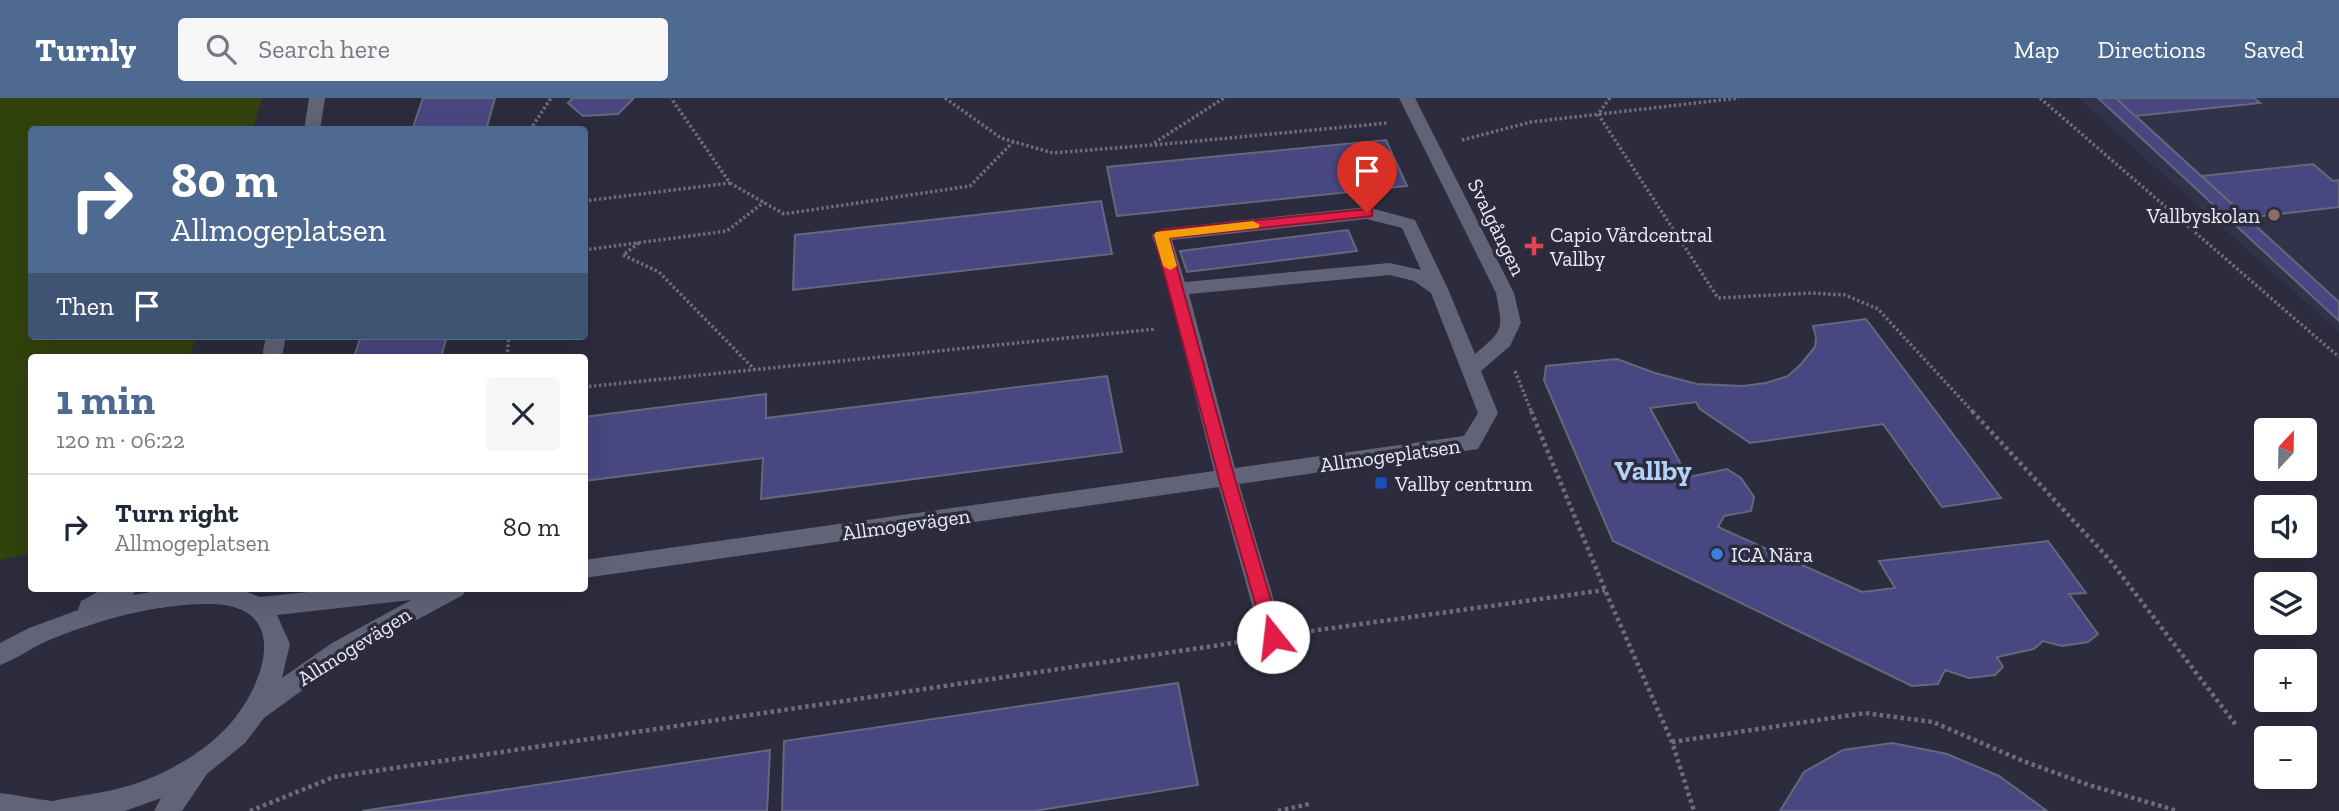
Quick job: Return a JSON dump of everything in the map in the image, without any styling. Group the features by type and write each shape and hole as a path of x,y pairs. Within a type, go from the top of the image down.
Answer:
{"street":[{"path":"313,126 317,98"},
{"name":"Svalgången","path":"1408,98 1505,293 1511,323 1503,341 1470,369"},
{"name":"Allmogeplatsen","path":"1227,479 1471,443 1488,414 1439,289 1409,224 1367,213 1161,235 1178,289 1227,479 1273,637"},
{"path":"1178,289 1390,269 1420,275 1439,289"},
{"name":"Allmogevägen","path":"588,568 1227,479"},
{"path":"0,655 118,592"},
{"name":"Allmogevägen","path":"37,635 92,615 188,595 245,598 360,592"},
{"name":"Allmogevägen","path":"256,710 341,650 449,592"},
{"path":"61,811 118,802 163,785 198,767 229,742 256,710 272,674 278,642 245,598"},
{"path":"167,811 198,767"},
{"path":"5,808 47,811"}],"path":[{"path":"533,126 551,98"},
{"path":"671,98 730,183 784,214 970,186 1013,142"},
{"path":"945,98 1001,138 1053,153 1391,123"},
{"path":"1151,145 1224,98"},
{"path":"1598,114 1609,98"},
{"path":"1430,143 1466,140 1531,122 1739,98"},
{"path":"2040,98 2339,356"},
{"path":"1598,114 1718,298 1845,295 1878,309 2109,559 2236,725"},
{"path":"588,201 730,183"},
{"path":"588,249 727,231 764,202"},
{"path":"639,243 623,255 659,272 755,370"},
{"path":"588,387 1187,325"},
{"path":"250,811 334,777 1605,590 1672,742 1693,811"},
{"path":"1672,742 1865,713 1933,722 2023,761 2089,785 2178,811"},
{"path":"1278,811 1310,804"}],"shaded area":[{"name":"Vallbyskolan","path":"2078,98 2339,98 2339,332"}],"green space":[{"path":"0,98 262,98 254,126 28,126 28,340 196,340 189,354 28,354 28,554 0,560"}],"building":[{"path":"423,98 495,98 487,126 413,126"},
{"path":"573,98 634,98 618,114 583,116 568,103"},
{"path":"2098,98 2116,98 2339,302 2339,321"},
{"path":"2116,98 2254,98 2260,103 2135,116"},
{"path":"1386,140 1407,186 1117,216 1107,167"},
{"path":"2313,164 2333,181 2339,180 2339,207 2247,218 2202,176"},
{"path":"1101,201 1112,254 793,290 795,235"},
{"path":"1348,230 1357,251 1187,272 1180,251"},
{"path":"1866,319 2001,498 1942,507 1883,424 1750,443 1700,409 1696,402 1650,408 1688,477 1727,469 1741,478 1754,497 1751,511 1724,516 1718,527 1862,592 1895,588 1879,561 2048,541 2086,593 2069,594 2098,634 2088,642 2062,646 2043,641 2034,649 1997,657 2003,667 1995,675 1969,678 1945,670 1938,684 1912,686 1613,541 1544,380 1546,366 1617,359 1697,384 1743,386 1766,383 1788,376 1801,364 1815,347 1813,326"},
{"path":"360,340 446,340 442,354 355,354"},
{"path":"1107,376 1122,452 761,499 763,458 588,480 588,416 766,394 766,418"},
{"path":"1178,683 1198,785 1034,811 782,811 784,741"},
{"path":"1892,743 1947,754 1999,776 2047,811 1780,811 1804,772 1843,750"},
{"path":"770,750 767,811 362,811"}],"slow traffic":[{"path":"1170,266 1161,235 1253,225"}],"place":[{"name":"Vallbyskolan","path":"2274,215"},
{"name":"Capio Vårdcentral Vallby","path":"1534,246"},
{"name":"Vallby centrum","path":"1381,483"},
{"name":"ICA Nära","path":"1717,554"}],"district":[{"name":"Vallby","path":"1653,470"}],"route":[{"path":"1273,637 1161,235 1367,213"}]}
